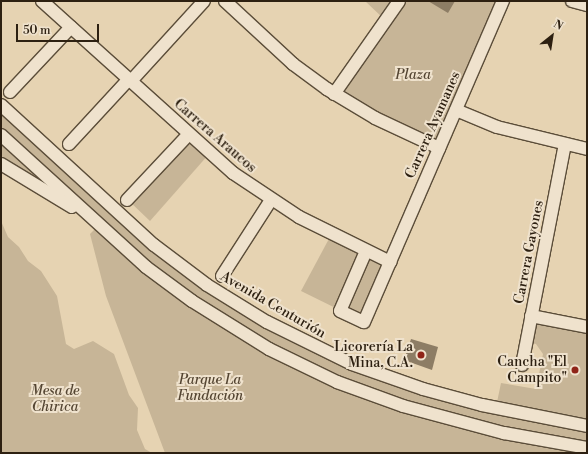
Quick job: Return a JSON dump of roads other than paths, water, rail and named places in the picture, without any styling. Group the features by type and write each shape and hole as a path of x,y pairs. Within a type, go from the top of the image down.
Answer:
{"street":[{"name":"Carrera Araucos","path":"42,1 130,80 188,135 270,200 366,251 390,262"},
{"path":"69,144 204,1"},
{"path":"225,1 293,64 334,94 375,118 439,148"},
{"path":"334,94 399,1"},
{"name":"Carrera Ayamanes","path":"366,251 340,311 364,322 503,1"},
{"path":"572,1 587,5"},
{"path":"10,92 71,27"},
{"name":"Avenida Centurión","path":"1,105 154,245 207,285 267,322 352,364 423,389 482,405 587,426"},
{"path":"456,110 497,126 587,149"},
{"path":"1,135 90,218 146,267 192,302 269,349 337,382 445,419 587,448"},
{"path":"127,200 188,135"},
{"name":"Carrera Gayones","path":"522,365 565,144"},
{"path":"1,164 90,218"},
{"path":"222,276 270,200"},
{"path":"531,316 587,327"}],"place":[{"name":"Licorería La Mina, C.A.","path":"421,355"},
{"name":"Cancha \"El Campito\"","path":"575,370"}],"park label":[{"name":"Plaza","path":"413,75"},
{"name":"Parque La Fundación","path":"210,388"},
{"name":"Mesa de Chirica","path":"55,400"}]}
